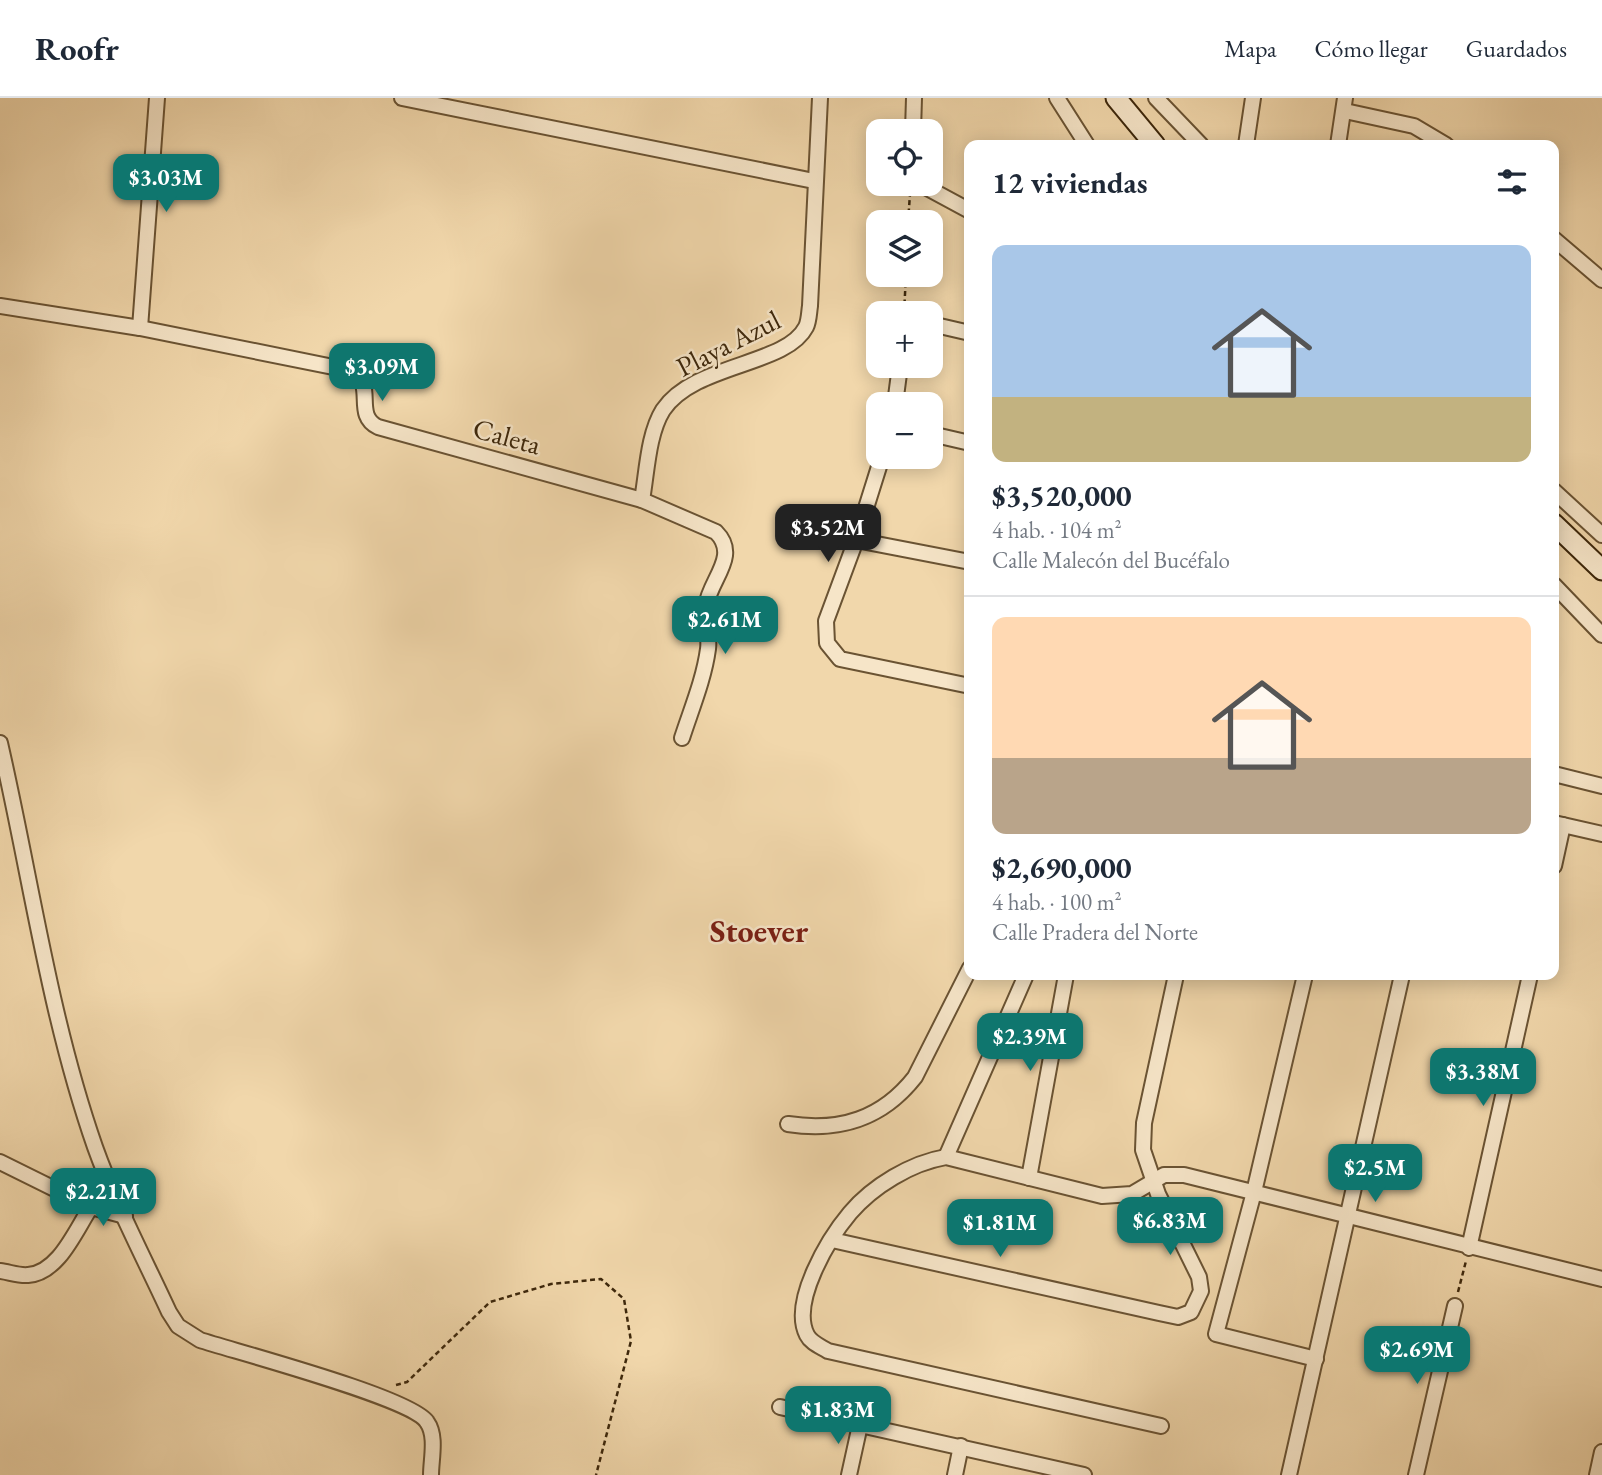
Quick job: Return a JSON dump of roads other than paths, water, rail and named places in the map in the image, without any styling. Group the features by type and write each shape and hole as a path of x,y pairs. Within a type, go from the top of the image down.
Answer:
{"main road":[{"path":"1116,98 1151,140"},
{"path":"1559,529 1602,569"}],"street":[{"path":"141,328 158,98"},
{"path":"402,98 814,181"},
{"name":"Playa Azul","path":"642,500 653,436 663,411 700,379 779,350 797,338 806,327 810,306 820,98"},
{"path":"913,119 914,98"},
{"path":"1056,98 1084,140"},
{"path":"1156,98 1196,140"},
{"path":"1247,140 1253,98"},
{"path":"1339,140 1345,105 1414,127 1437,140"},
{"path":"942,196 964,208"},
{"path":"1559,243 1602,280"},
{"name":"Caleta","path":"0,306 141,328 354,371 362,376 365,385 364,415 369,423 642,500 716,532 724,539 727,549 725,561 708,597 705,621 709,646 682,738"},
{"path":"943,327 964,332"},
{"path":"943,437 964,442"},
{"path":"878,469 856,540 825,621 827,643 840,659 964,685"},
{"path":"1559,496 1602,535"},
{"path":"856,540 964,561"},
{"path":"1559,590 1602,635"},
{"path":"0,743 16,814 33,914 61,1029 95,1147 178,1326 201,1340 362,1390 414,1410 428,1423 432,1441 430,1475"},
{"path":"1559,775 1602,786"},
{"path":"1559,824 1602,834"},
{"path":"789,1124 814,1128 837,1126 874,1112 898,1095 915,1077 964,980"},
{"path":"946,1157 1024,980"},
{"path":"1029,1178 1065,980"},
{"path":"832,1240 1178,1317 1191,1312 1199,1299 1201,1284 1156,1188 1143,1150 1144,1123 1175,980"},
{"path":"1304,980 1254,1192 1216,1334 1316,1359"},
{"path":"1289,1475 1401,980"},
{"path":"1469,1248 1529,980"},
{"path":"1161,1426 828,1351 812,1342 806,1334 802,1315 807,1291 819,1261 850,1213 872,1193 926,1160 946,1157 1102,1196 1132,1194 1156,1188 1164,1175 1184,1175 1602,1279"},
{"path":"0,1162 91,1207 125,1216"},
{"path":"0,1271 28,1275 48,1268 91,1207"},
{"path":"1416,1475 1454,1306"},
{"path":"780,1407 1084,1475"},
{"path":"849,1475 860,1425"},
{"path":"955,1475 961,1446"},
{"path":"1597,1475 1602,1452"}],"district":[{"name":"Stoever","path":"759,931"}]}
